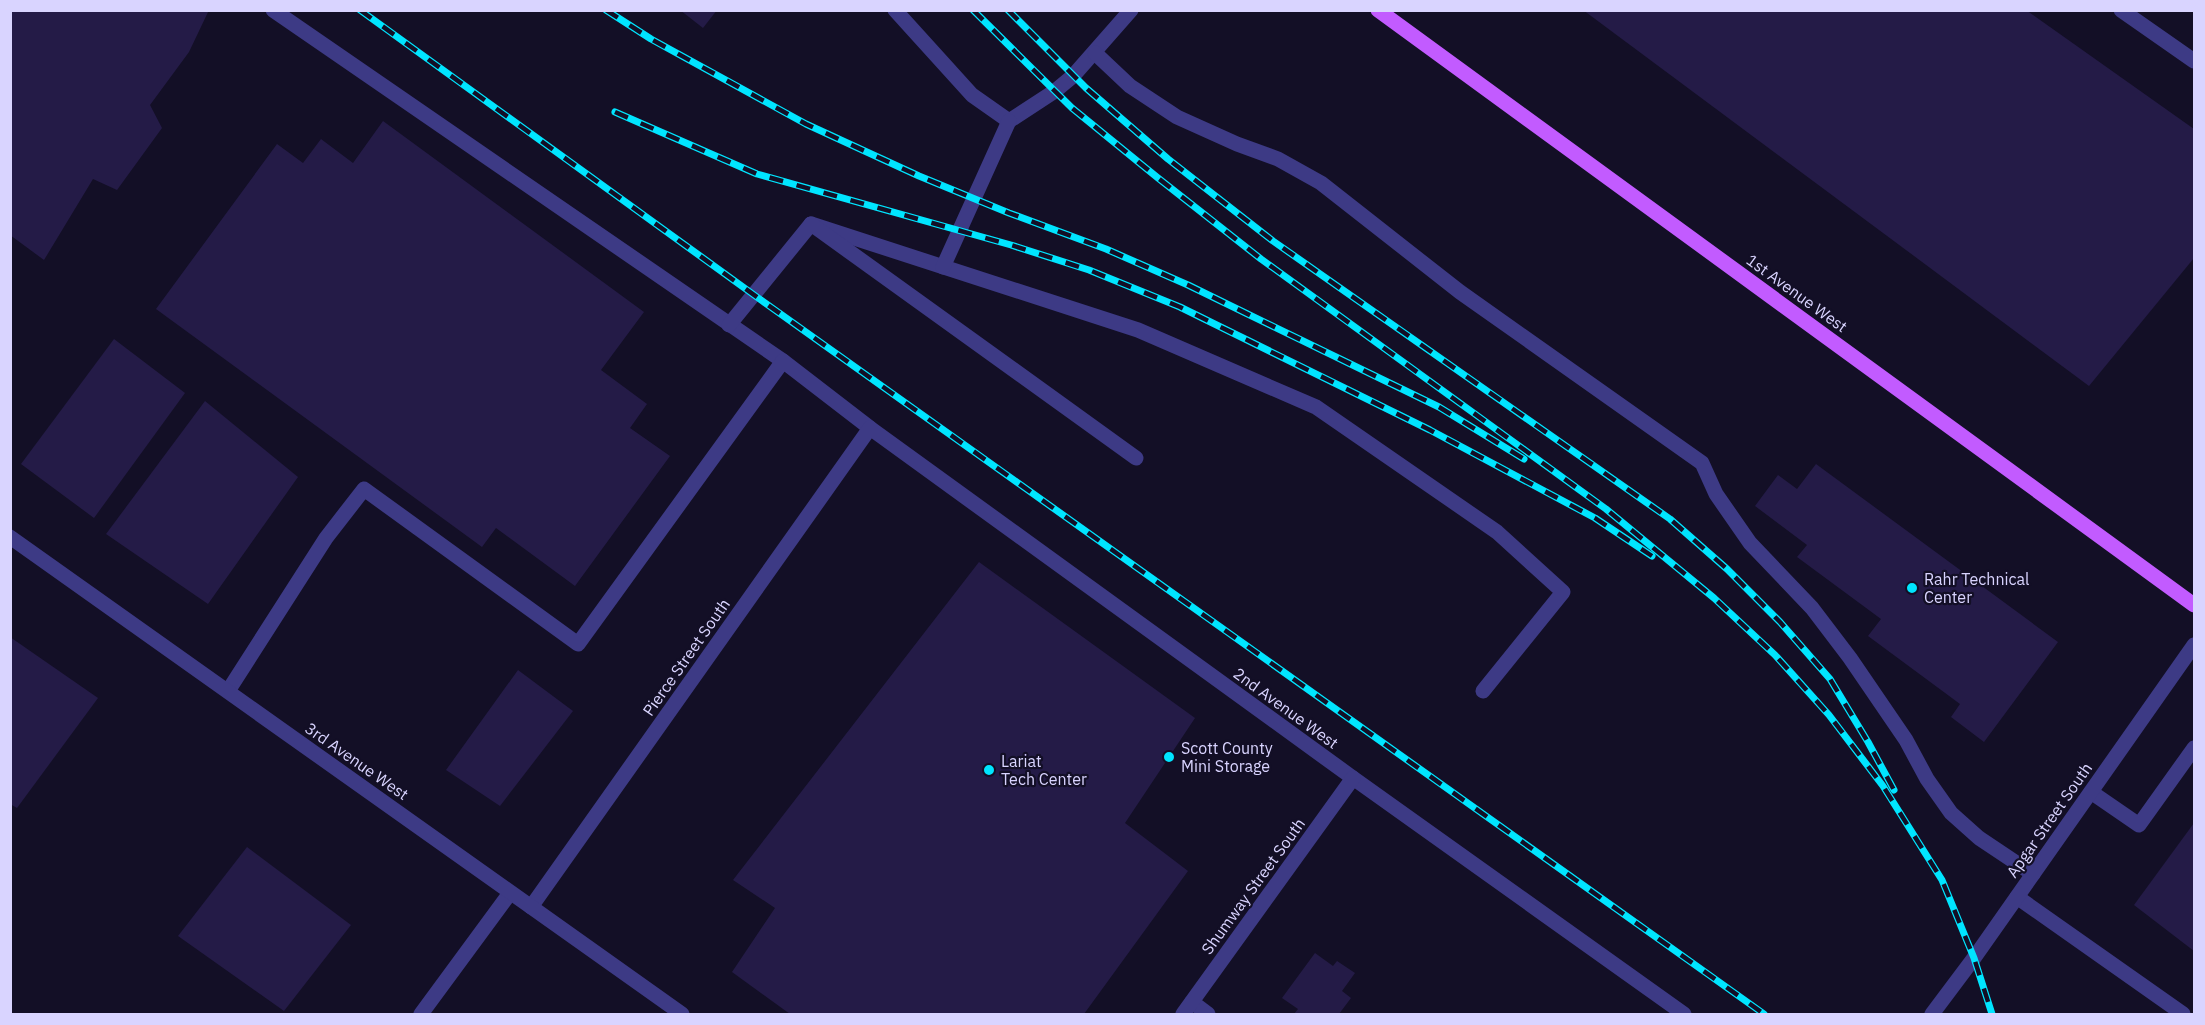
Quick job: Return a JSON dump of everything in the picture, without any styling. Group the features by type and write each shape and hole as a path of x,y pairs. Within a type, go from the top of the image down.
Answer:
{"main road":[{"name":"1st Avenue West","path":"1378,10 2194,605"}],"street":[{"name":"2nd Avenue West","path":"273,10 783,361 870,428 1353,778 1684,1014"},
{"path":"895,10 972,94 1008,121"},
{"path":"943,267 1008,121 1055,91 1073,76 1131,10"},
{"path":"2121,10 2194,61"},
{"path":"1095,52 1130,86 1177,117 1237,144 1278,159 1321,183 1460,292 1702,463 1716,494 1750,543 1812,608 1850,658 1906,740 1927,778 1951,813 1979,838 2033,874"},
{"path":"729,325 811,224"},
{"path":"811,224 1138,330 1316,406 1497,532 1563,592 1483,691"},
{"path":"811,224 1136,458"},
{"path":"228,692 326,538 364,489 578,644 783,361"},
{"name":"Pierce Street South","path":"531,907 870,428"},
{"name":"3rd Avenue West","path":"10,537 682,1014"},
{"name":"Apgar Street South","path":"1932,1014 2194,645"},
{"path":"2091,792 2139,825 2194,748"},
{"name":"Shumway Street South","path":"1187,1008 1353,778"},
{"path":"421,1014 510,893"},
{"path":"2017,897 2182,1014"},
{"path":"1187,1008 1208,1014"}],"building":[{"path":"10,10 209,10 189,52 150,105 162,128 117,190 93,179 44,260 10,235"},
{"path":"680,10 717,10 703,28"},
{"path":"1583,10 2026,10 2194,129 2194,258 2089,386"},
{"path":"383,121 644,312 601,370 647,404 630,428 670,456 575,586 496,528 482,547 156,309 277,144 303,163 321,139 353,163"},
{"path":"114,339 185,393 94,518 21,464"},
{"path":"205,401 298,477 208,604 106,534"},
{"name":"Rahr Technical Center","path":"1816,464 2058,642 1984,742 1951,717 1960,704 1868,636 1881,619 1797,557 1807,545 1755,506 1778,475 1797,489"},
{"name":"Lariat Tech Center","path":"979,562 1195,718 1125,823 1188,871 1084,1014 790,1014 732,972 775,908 733,880"},
{"path":"10,637 98,698 17,808 10,804"},
{"path":"518,670 573,711 500,806 446,770"},
{"path":"2194,823 2194,951 2134,905"},
{"path":"247,847 351,925 284,1011 178,936"},
{"path":"1315,953 1333,966 1337,961 1355,973 1342,991 1351,998 1339,1014 1294,1014 1298,1009 1282,998"}],"railway":[{"path":"360,10 761,300 1764,1014"},
{"path":"606,10 651,39 806,124 919,176 1106,249 1188,285 1439,407 1524,459"},
{"path":"973,10 1072,108 1158,178 1261,259 1606,509 1714,598 1775,655 1829,715 1883,786 1942,880 1974,958 1992,1014"},
{"path":"1008,10 1086,88 1168,159 1273,241 1670,519 1727,569 1780,622 1830,679 1894,790"},
{"path":"615,112 757,174 1011,245 1089,270 1180,307 1430,430 1595,518 1652,556"}],"place":[{"name":"Rahr Technical Center","path":"1912,588"},
{"name":"Scott County Mini Storage","path":"1169,757"},
{"name":"Lariat Tech Center","path":"989,770"}]}
